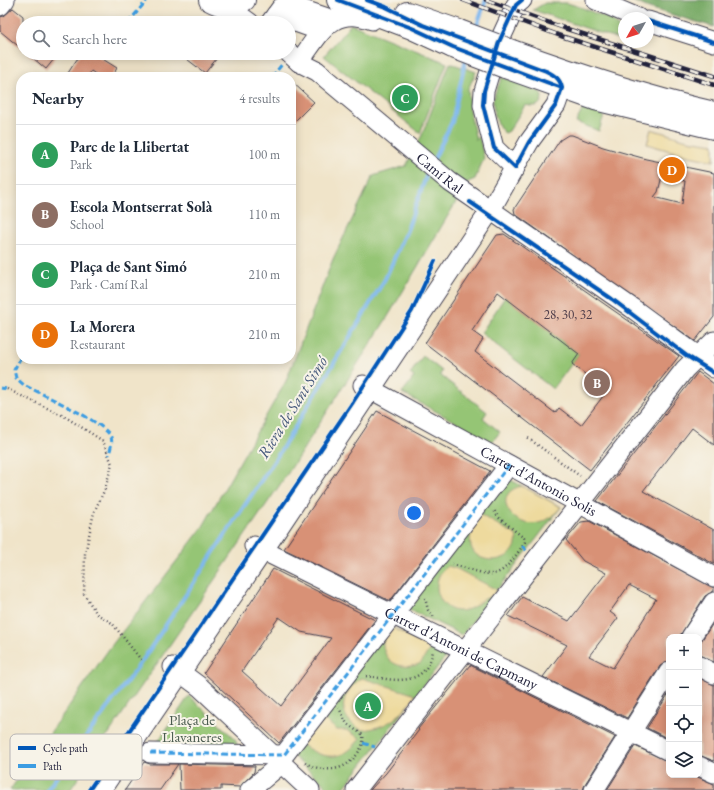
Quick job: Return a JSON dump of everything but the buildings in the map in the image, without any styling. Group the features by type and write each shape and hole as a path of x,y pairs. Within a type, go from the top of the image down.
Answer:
{"main road":[{"path":"376,3 425,18 451,39"},
{"path":"331,17 412,28 451,39 503,58 588,79 677,104 714,112"},
{"path":"503,58 562,88 635,110 714,128"},
{"path":"562,88 579,84 657,106 677,104"}],"street":[{"path":"0,6 5,0"},
{"path":"249,0 252,16"},
{"path":"596,0 624,12"},
{"path":"227,2 242,16"},
{"path":"515,168 494,148 483,105 484,91 503,58 519,2"},
{"path":"296,18 331,17"},
{"path":"296,55 331,17"},
{"path":"654,23 714,42"},
{"name":"Camí Ral","path":"296,58 317,71 450,182 632,308 714,368"},
{"path":"136,734 177,670 367,387 490,211 529,142 556,105 562,88"},
{"path":"356,790 697,356 703,353 714,341"},
{"name":"Carrer d'Antonio Solis","path":"367,387 714,577"},
{"path":"250,790 281,755 392,616 509,465"},
{"name":"Carrer d'Antoni de Capmany","path":"258,549 666,750"},
{"path":"693,634 714,602"},
{"path":"702,668 714,674"},
{"path":"177,670 200,687 281,755 310,790"},
{"path":"594,790 666,677"},
{"path":"150,753 281,755"},
{"path":"702,767 714,773"},
{"path":"101,790 107,780"}],"path":[{"path":"7,389 64,416 103,441 112,464 105,489 94,512 85,554 84,594 97,614 112,623 142,661"},
{"path":"528,438 581,475"},
{"path":"449,563 483,574 492,575 497,574 509,564 524,542 524,538 494,513 492,504"},
{"path":"426,592 425,603 437,619"},
{"path":"359,675 398,680 416,677 427,667 434,648"},
{"path":"281,755 324,770 344,767 353,760 364,743 363,735 346,724 339,708 340,702"}],"green space":[{"path":"630,0 714,0 714,27 649,8"},
{"path":"545,3 567,3 580,7 612,20 618,27 618,39 533,10"},
{"path":"351,24 447,63 420,133 324,56"},
{"path":"450,63 476,72 468,89 470,113 476,140 479,136 484,158 475,179 468,182 387,318 288,473 109,734 49,734 109,649 202,528 286,381 293,364 296,364 296,355 333,259 373,176 406,166 422,135"},
{"path":"502,77 540,92 542,96 542,100 539,104 531,106 525,105 509,131 505,133 502,131 498,123 493,105 494,95"},
{"path":"583,109 604,115 599,131 576,122"},
{"path":"505,297 579,354 553,389 481,333"},
{"path":"423,356 442,371 440,375 487,412 483,418 500,432 492,442 402,393 414,377 410,374"},
{"path":"505,477 561,507 462,635 405,607"},
{"path":"389,626 447,655 342,790 330,790 291,754"},
{"name":"Plaça de Llavaneres","path":"189,696 236,740 237,746 156,746"},
{"path":"17,780 77,780 70,790 10,790"}],"sand":[{"path":"651,129 687,140 714,144 714,161 684,155 647,144"},
{"path":"522,486 561,507 548,519 535,524 523,522 513,516 507,508 506,499 511,491"},
{"path":"477,513 516,535 515,546 510,554 501,559 491,560 481,558 474,551 470,541 473,527 469,524"},
{"path":"448,566 457,569 497,590 491,596 468,609 457,611 448,608 442,601 438,592 437,582 441,573"},
{"path":"389,626 431,647 421,663 414,666 401,666 390,660 386,655 383,641"},
{"path":"362,678 413,694 415,696 404,710 393,720 372,729 362,730 348,719 344,705 345,697 349,690"},
{"path":"320,716 337,730 346,730 360,738 346,752 339,755 332,756 316,753 300,743"}],"waterway":[{"name":"Riera de Sant Simó","path":"475,31 486,0"},
{"name":"Riera de Sant Simó","path":"433,161 452,122 466,58"},
{"name":"Riera de Sant Simó","path":"88,734 142,661 278,455 385,279 407,230 428,171"},
{"name":"Riera de Sant Simó","path":"47,790 54,780"}],"railway":[{"path":"463,0 561,36 714,85"},
{"path":"486,0 564,28 714,76"}],"marked path":[{"path":"134,16 147,0"},
{"path":"276,72 283,63"},
{"path":"17,364 14,370 16,378 24,385 85,416 106,431 112,439 109,455"},
{"path":"0,388 7,389"},
{"path":"150,753 284,755 509,465"},
{"path":"522,546 527,551"},
{"path":"363,743 375,747"}],"cycle path":[{"path":"338,0 412,28 453,47 562,88"},
{"path":"367,0 386,7 423,25 546,71 558,79 562,88"},
{"path":"522,0 516,5 499,42 484,91 483,105 494,148 515,168 529,142 556,105 562,88"},
{"path":"654,23 714,42"},
{"path":"470,202 612,299 687,356 714,373"},
{"path":"127,734 353,402 412,311 435,261"},
{"path":"89,790 96,780"}],"place":[{"name":"Plaça de Sant Simó","path":"405,98"},
{"name":"La Morera","path":"672,170"},
{"name":"Escola Montserrat Solà","path":"597,383"},
{"name":"Parc de la Llibertat","path":"368,706"}]}
